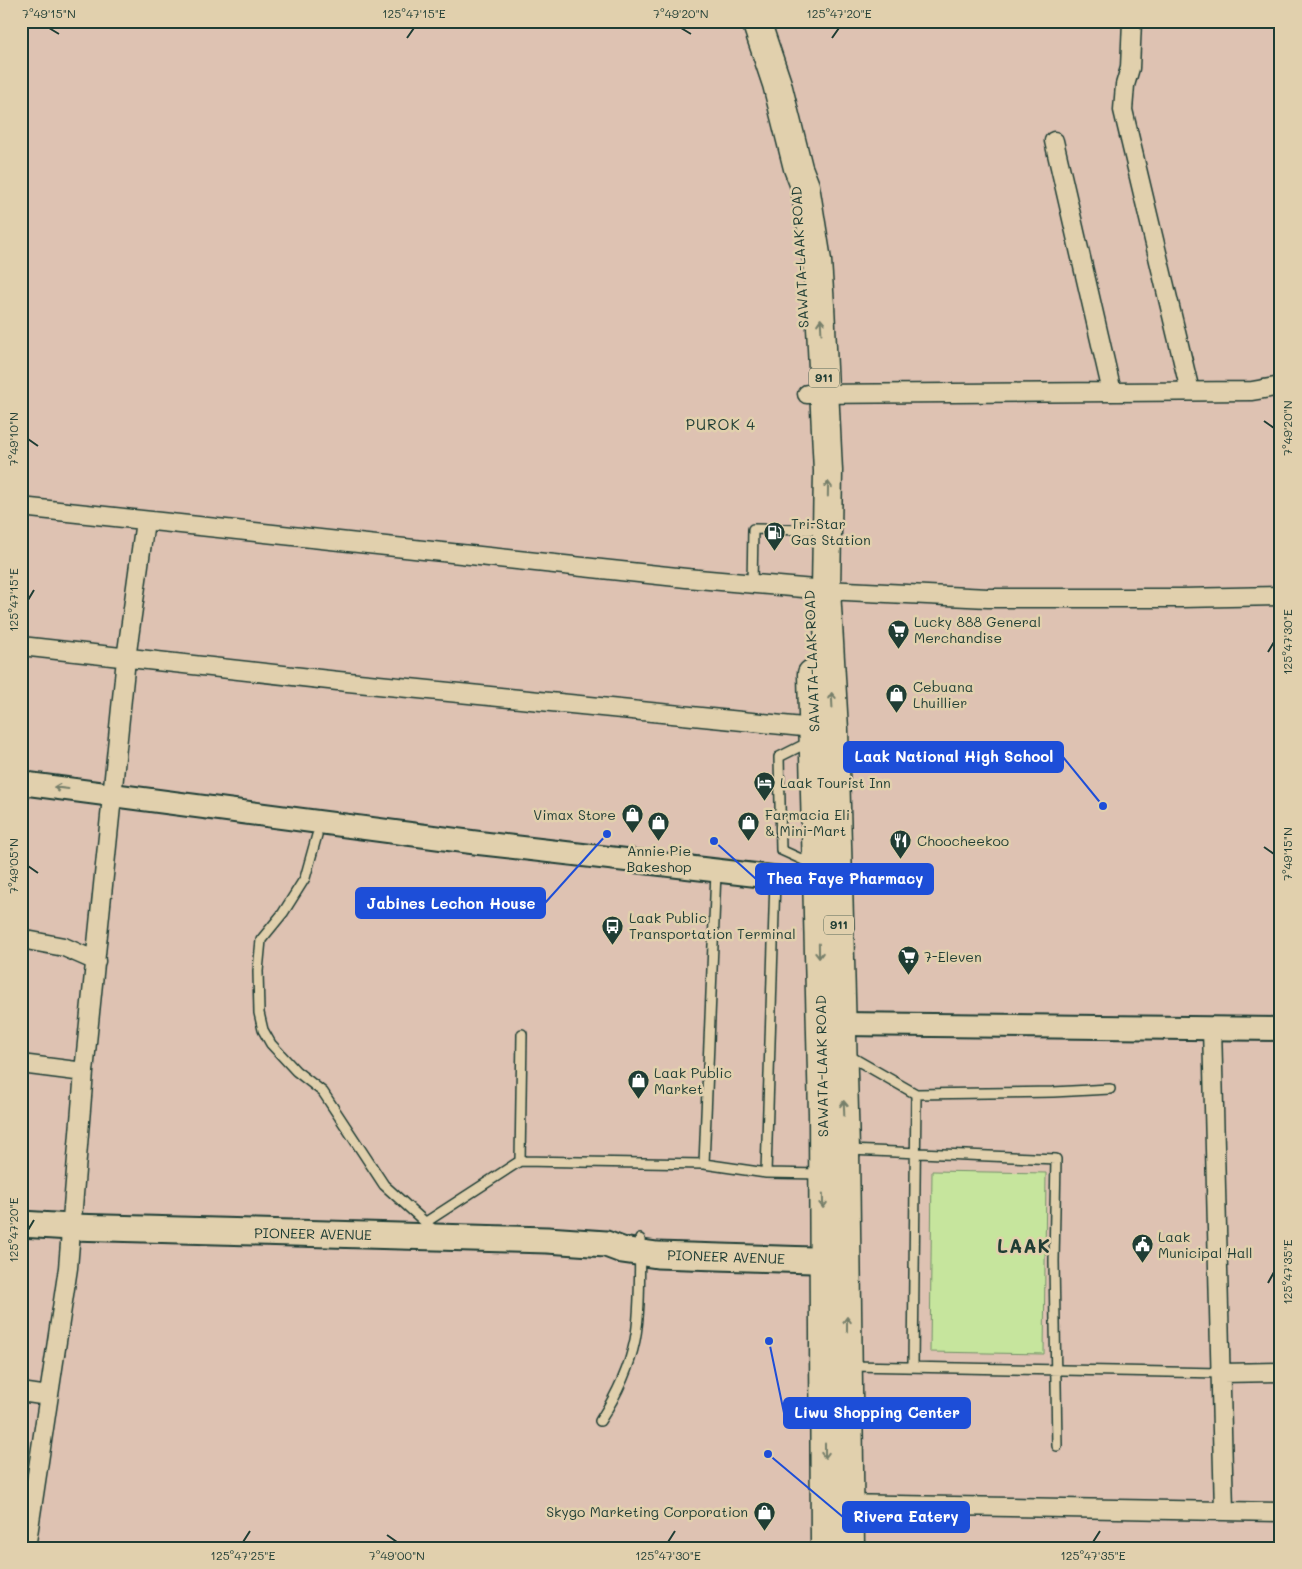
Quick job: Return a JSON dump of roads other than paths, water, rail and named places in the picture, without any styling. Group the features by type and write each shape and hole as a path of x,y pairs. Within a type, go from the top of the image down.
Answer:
{"main road":[{"name":"SAWATA-LAAK ROAD","path":"756,21 777,84 798,168 805,186 816,253 816,394 810,530 818,589"},
{"name":"SAWATA-LAAK ROAD","path":"816,394 828,470 818,589 826,885 823,1174 835,1253"},
{"name":"SAWATA-LAAK ROAD","path":"825,1548 837,1504 835,1253 845,1150 841,1024 826,885"},
{"name":"PIONEER AVENUE","path":"21,1224 71,1228 434,1230 606,1244 622,1250 640,1245 835,1253"},
{"name":"SAWATA-LAAK ROAD","path":"837,1504 850,1548"}],"street":[{"path":"1132,21 1130,68 1125,85 1123,110 1190,392"},
{"path":"1054,141 1112,392"},
{"path":"816,394 1252,391 1281,386"},
{"path":"21,507 752,584 818,589 988,598 1281,596"},
{"path":"26,1548 68,1268 84,1072 113,802 126,659 145,521"},
{"path":"21,646 126,659 821,732"},
{"path":"21,783 113,802 317,834 775,885 826,885"},
{"path":"21,798 113,802 715,878"},
{"path":"21,939 64,947 96,961"},
{"path":"841,1024 1281,1028"},
{"path":"1212,1027 1224,1511"},
{"path":"21,1064 84,1072"},
{"path":"1221,1373 1281,1372"},
{"path":"21,1392 48,1396"},
{"path":"837,1504 1281,1512"}],"lane":[{"path":"752,584 753,529 810,530"},
{"path":"821,732 779,756 780,850 826,885"},
{"path":"317,834 304,878 283,913 261,940 258,971 258,1014 271,1044 296,1071 323,1092 377,1176 434,1230 520,1161 704,1164 766,1173 823,1174"},
{"path":"704,1164 715,878"},
{"path":"766,1173 775,885"},
{"path":"520,1161 522,1034"},
{"path":"842,1051 916,1094 1053,1092 1110,1089"},
{"path":"913,1366 916,1094"},
{"path":"845,1150 1056,1159 1054,1260 1057,1446"},
{"path":"600,1422 618,1394 629,1365 635,1338 640,1245"},
{"path":"836,1367 913,1366 1221,1373"}],"place":[{"name":"Tri-Star Gas Station","path":"775,551"},
{"name":"Lucky 888 General Merchandise","path":"898,649"},
{"name":"Cebuana Lhuillier","path":"897,714"},
{"name":"Laak Tourist Inn","path":"764,802"},
{"name":"Laak National High School","path":"1103,806"},
{"name":"Jabines Lechon House","path":"607,834"},
{"name":"Vimax Store","path":"632,834"},
{"name":"Thea Faye Pharmacy","path":"714,841"},
{"name":"Annie Pie Bakeshop","path":"659,842"},
{"name":"Farmacia Eli & Mini-Mart","path":"749,842"},
{"name":"Choocheekoo","path":"901,860"},
{"name":"Laak Public Transportation Terminal","path":"613,945"},
{"name":"7-Eleven","path":"908,976"},
{"name":"Laak Public Market","path":"638,1100"},
{"name":"Laak Municipal Hall","path":"1142,1264"},
{"name":"Liwu Shopping Center","path":"769,1341"},
{"name":"Rivera Eatery","path":"768,1454"},
{"name":"Skygo Marketing Corporation","path":"764,1531"}],"district":[{"name":"PUROK 4","path":"721,425"},
{"name":"LAAK","path":"1024,1246"}]}
